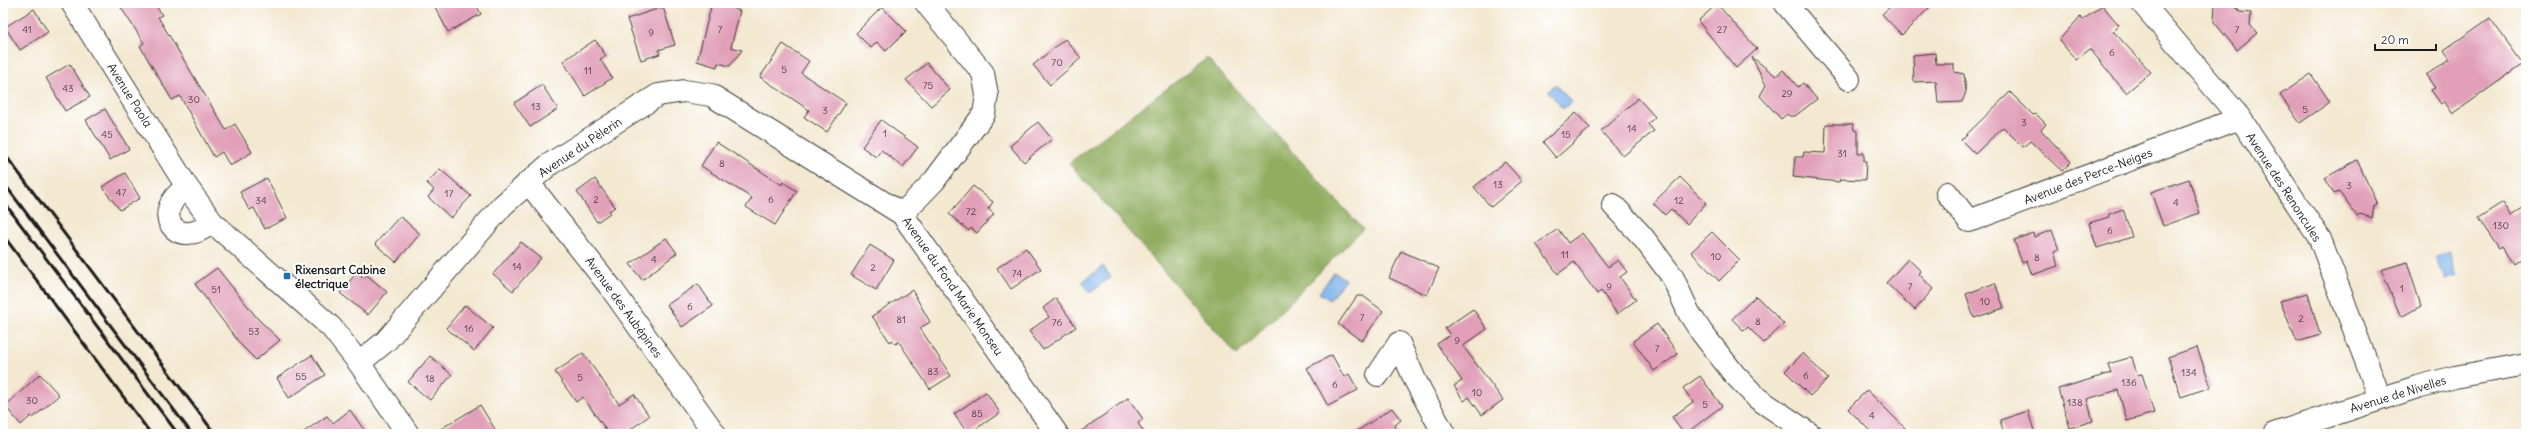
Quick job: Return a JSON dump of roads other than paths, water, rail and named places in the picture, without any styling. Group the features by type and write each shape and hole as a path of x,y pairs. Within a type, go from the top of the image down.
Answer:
{"street":[{"name":"Avenue Paola","path":"72,3 187,187 212,222 311,308 331,328 359,363"},
{"name":"Avenue du Fond Marie Monseu","path":"926,3 983,73 988,95 984,114 934,181 902,214 1057,434"},
{"path":"1785,3 1849,79"},
{"name":"Avenue des Renoncules","path":"2142,3 2240,118 2320,239 2380,398"},
{"name":"Avenue du Pèlerin","path":"359,363 386,341 503,206 528,182 550,164 658,95 684,91 711,95 902,214"},
{"name":"Avenue des Perce-Neiges","path":"1947,193 1969,221 2240,118"},
{"name":"Avenue des Aubépines","path":"528,182 611,288 715,434"},
{"path":"187,187 176,194 171,201 168,219 172,227 184,234 195,234 212,222"},
{"path":"1613,205 1642,236 1672,276 1689,313 1702,333 1734,374 1757,398 1810,434"},
{"path":"1378,375 1399,343 1415,380 1444,434"},
{"path":"359,363 408,434"},
{"name":"Avenue de Nivelles","path":"2274,434 2380,398 2455,377 2526,364"}],"water":[{"path":"1556,84 1571,102 1563,109 1548,91"},
{"path":"2449,252 2457,276 2445,280 2436,256"},
{"path":"1103,266 1111,277 1090,293 1082,282"},
{"path":"1334,272 1345,279 1330,300 1319,293"}],"railway":[{"path":"3,152 215,434"},
{"path":"3,182 192,434"},
{"path":"3,201 178,434"},
{"path":"3,235 151,434"}],"place":[{"name":"Rixensart Cabine électrique","path":"287,276"}]}
